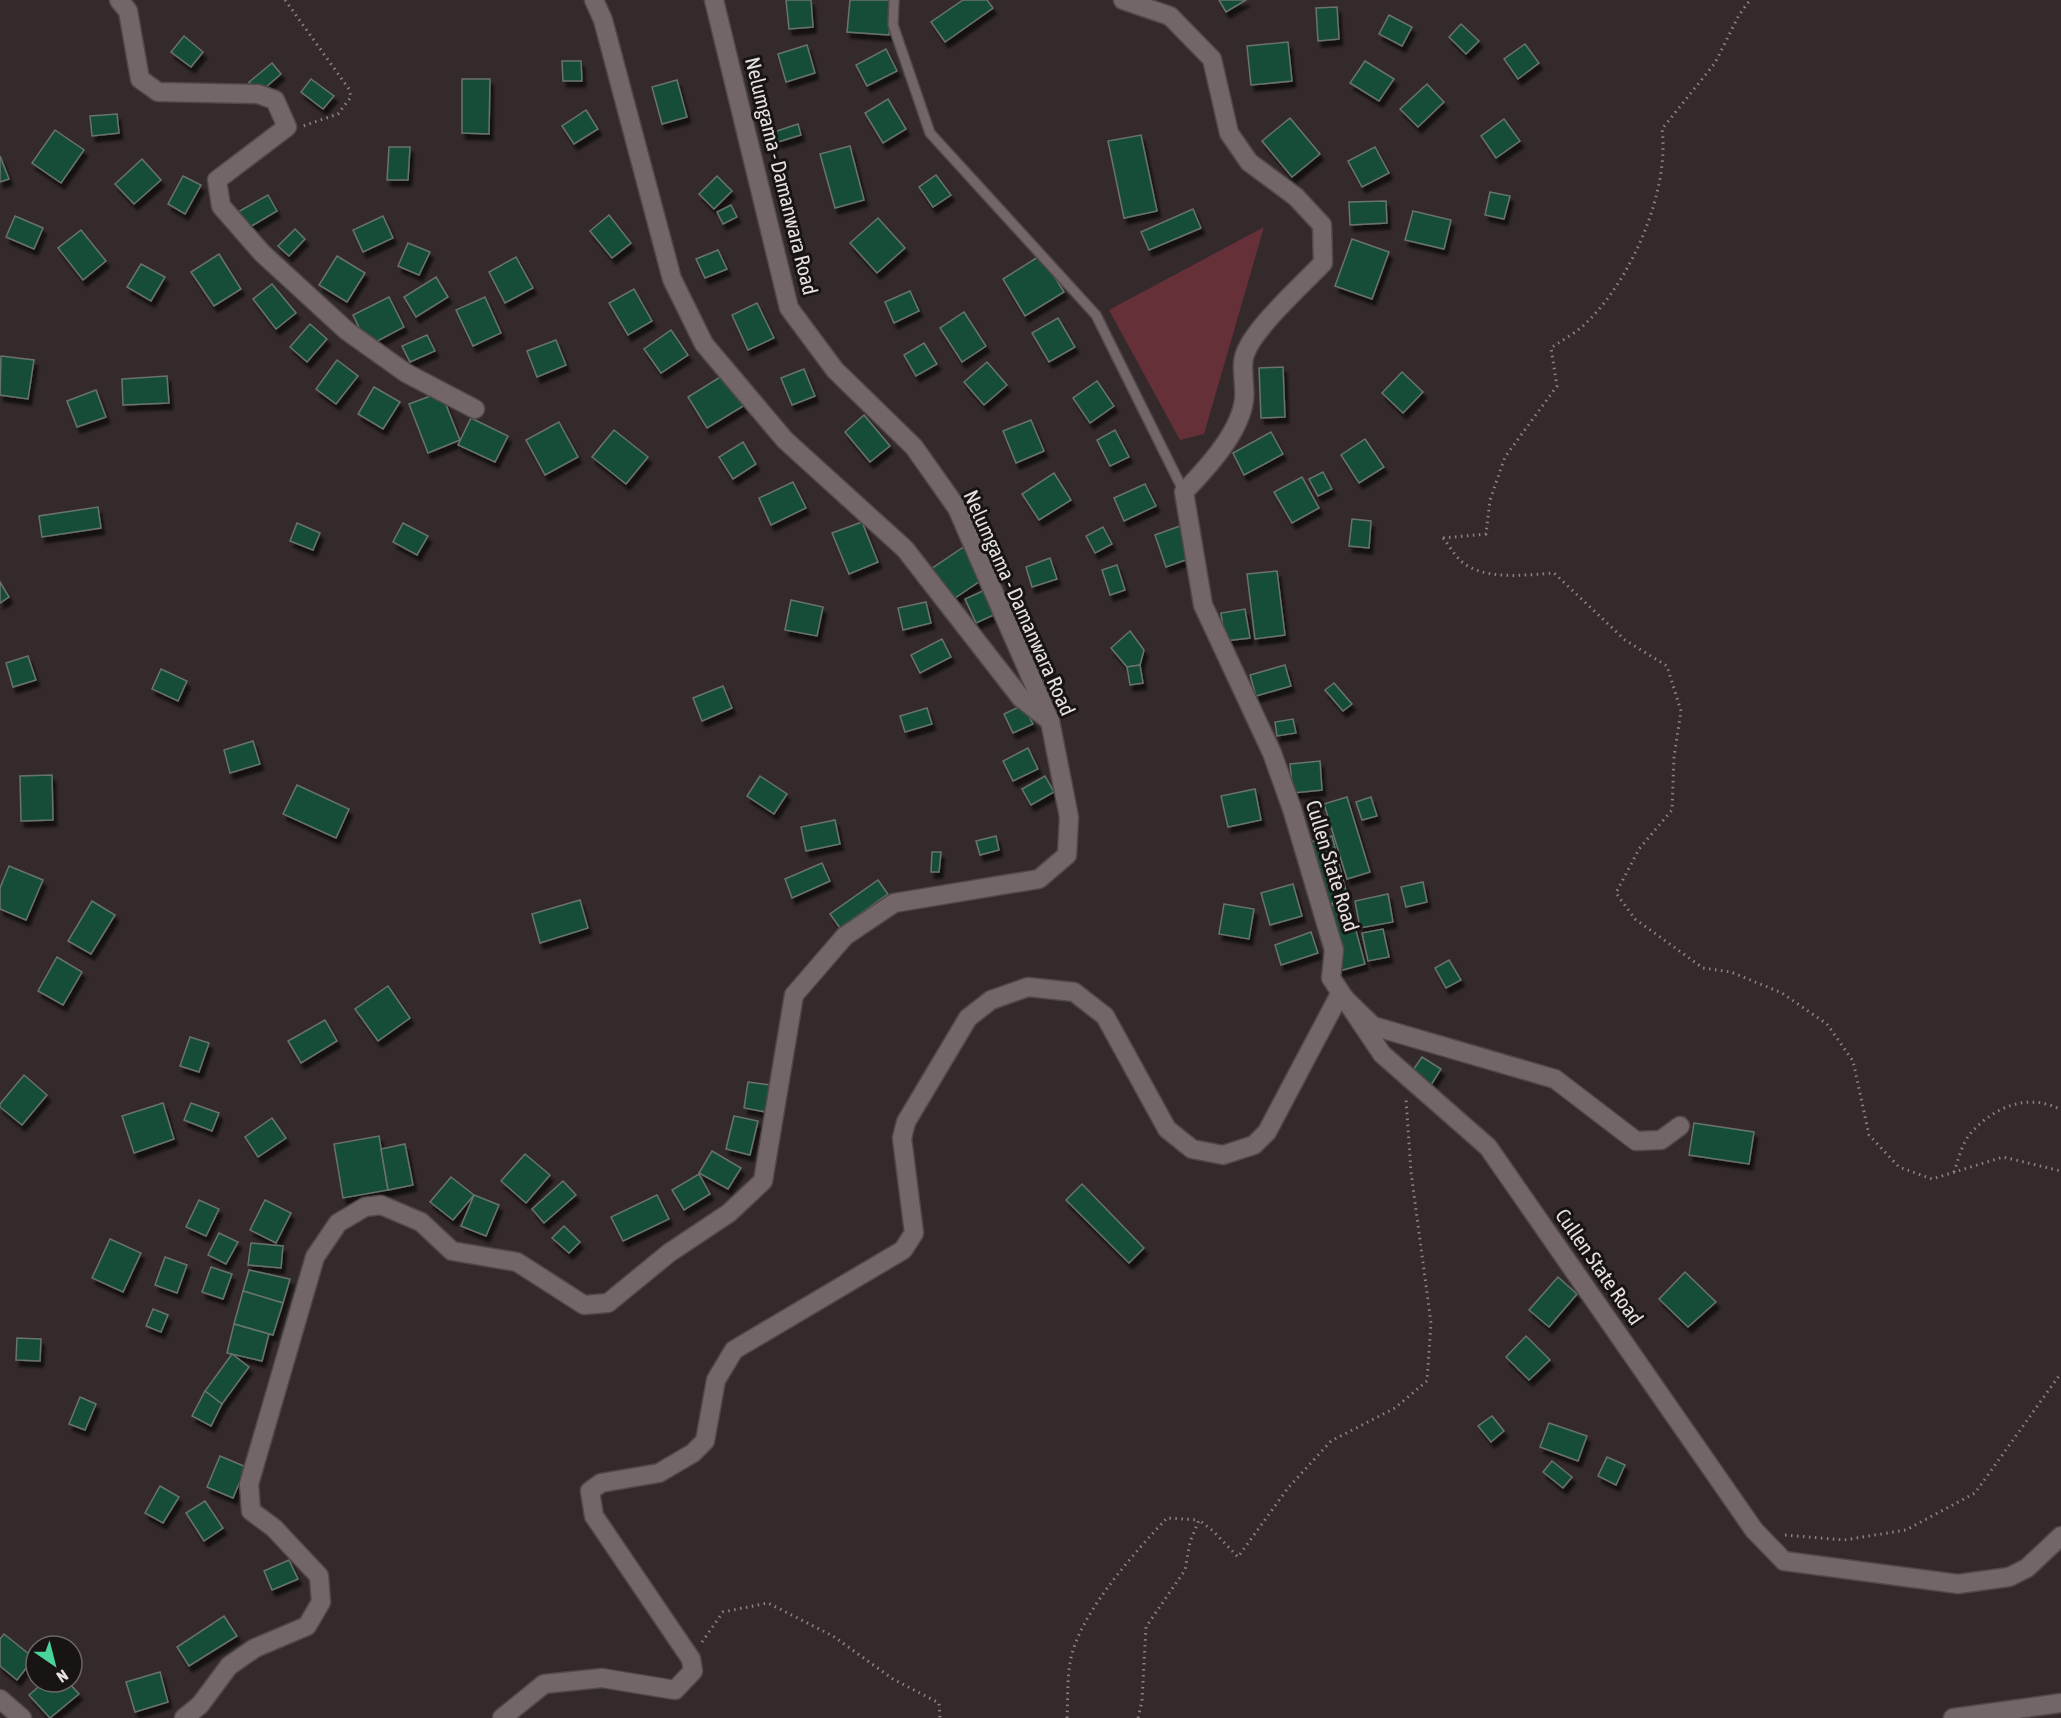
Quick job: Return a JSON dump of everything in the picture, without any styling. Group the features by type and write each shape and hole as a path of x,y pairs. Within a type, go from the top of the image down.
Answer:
{"street":[{"path":"119,0 128,10 140,79 158,92 258,94 275,100 287,127 217,180 221,206 262,253 346,331 406,373 475,409"},
{"path":"594,0 603,20 672,279 704,344 785,440 905,549 1021,699 1050,721"},
{"name":"Nelumgama - Damanwara Road","path":"183,1718 200,1705 229,1666 255,1647 307,1626 321,1602 319,1576 274,1528 251,1511 249,1484 315,1257 338,1223 366,1206 381,1204 421,1222 452,1251 517,1262 584,1305 608,1303 669,1253 729,1213 763,1181 794,994 845,936 894,903 1040,879 1067,855 1069,817 1050,721 957,508 914,447 835,370 789,308 714,0"},
{"path":"1123,0 1170,16 1212,59 1229,133 1250,162 1296,197 1322,225 1323,263 1255,336 1244,355 1244,401 1232,429 1212,463 1184,492"},
{"name":"Cullen State Road","path":"1184,492 1203,605 1272,753 1288,798 1334,950 1331,978 1382,1054 1488,1147 1754,1530 1784,1561 1958,1584 2009,1577 2027,1568 2061,1536"},
{"path":"502,1718 544,1684 602,1678 675,1690 693,1671 691,1659 594,1516 591,1491 600,1483 660,1473 693,1453 705,1441 716,1380 734,1350 903,1250 914,1233 902,1138 906,1122 968,1018 991,1000 1028,987 1074,992 1105,1016 1167,1130 1192,1149 1223,1155 1254,1145 1267,1131 1340,994 1373,1026 1555,1079 1636,1141 1660,1140 1680,1126"},
{"path":"0,1699 22,1718"},
{"path":"1953,1718 2061,1703"}],"lane":[{"path":"894,0 893,25 930,134 1096,315 1184,492"}],"path":[{"path":"285,0 346,84 351,97 338,114 293,128 287,127"},
{"path":"1750,0 1739,15 1715,63 1662,129 1665,148 1655,202 1627,272 1585,324 1551,348 1557,386 1504,457 1490,500 1486,534 1443,538 1461,562 1484,572 1528,575 1554,573 1626,640 1668,666 1681,711 1674,757 1672,810 1639,849 1616,892 1635,919 1702,968 1731,972 1782,993 1827,1024 1853,1061 1869,1135 1899,1167 1932,1179 2003,1157 2061,1171"},
{"path":"1067,1718 1070,1660 1091,1611 1138,1548 1167,1518 1199,1520 1238,1557 1288,1488 1331,1441 1395,1408 1427,1381 1431,1323 1411,1172 1404,1074"},
{"path":"1954,1172 1969,1135 1999,1111 2027,1100 2061,1110"},
{"path":"1754,1530 1812,1539 1844,1540 1906,1530 1975,1493 2061,1373"},
{"path":"1138,1718 1142,1701 1146,1627 1185,1570 1190,1542 1199,1520"},
{"path":"691,1659 723,1612 768,1603 833,1636 893,1678 939,1703 940,1718"}],"shaded area":[{"path":"1264,227 1204,434 1180,440 1109,310"}],"building":[{"path":"786,0 811,0 813,27 789,29"},
{"path":"850,0 892,0 889,35 847,32"},
{"path":"963,0 987,0 993,8 945,42 931,22"},
{"path":"1219,0 1246,0 1226,12"},
{"path":"1337,7 1339,39 1318,41 1316,8"},
{"path":"1389,15 1412,27 1402,46 1379,34"},
{"path":"1461,24 1479,41 1466,54 1449,37"},
{"path":"184,36 203,52 191,67 171,52"},
{"path":"1288,42 1292,81 1251,85 1247,46"},
{"path":"1525,44 1539,63 1518,79 1504,59"},
{"path":"807,45 815,73 786,82 778,54"},
{"path":"886,49 897,71 867,86 856,65"},
{"path":"562,61 581,61 582,81 563,81"},
{"path":"1365,61 1394,79 1379,101 1350,83"},
{"path":"272,63 281,74 258,94 249,82"},
{"path":"311,79 334,96 323,109 301,92"},
{"path":"462,79 490,79 489,134 462,133"},
{"path":"677,80 687,117 662,124 652,87"},
{"path":"1427,84 1444,102 1418,127 1400,109"},
{"path":"888,99 906,129 883,143 865,113"},
{"path":"586,110 598,129 574,144 562,126"},
{"path":"117,114 119,133 92,136 90,116"},
{"path":"1290,118 1320,154 1292,177 1262,141"},
{"path":"1504,119 1520,141 1496,158 1481,136"},
{"path":"798,124 801,135 778,142 774,132"},
{"path":"55,130 84,150 61,183 32,163"},
{"path":"1141,135 1157,211 1124,218 1108,141"},
{"path":"850,146 864,200 835,208 820,154"},
{"path":"389,147 410,147 408,180 387,180"},
{"path":"1375,147 1389,173 1362,187 1348,161"},
{"path":"0,156 9,179 0,182"},
{"path":"142,159 161,180 134,204 115,184"},
{"path":"936,175 951,195 933,207 919,187"},
{"path":"183,176 201,185 185,214 168,204"},
{"path":"717,176 732,191 714,209 699,194"},
{"path":"1490,192 1510,196 1504,219 1485,215"},
{"path":"268,195 277,211 245,230 236,213"},
{"path":"1386,201 1387,223 1350,225 1349,202"},
{"path":"731,205 737,217 723,224 717,212"},
{"path":"1193,209 1201,228 1149,250 1141,232"},
{"path":"1413,211 1451,220 1444,249 1405,240"},
{"path":"609,215 631,243 612,258 590,231"},
{"path":"15,216 43,228 34,249 6,237"},
{"path":"383,216 393,238 363,252 353,230"},
{"path":"878,218 905,248 877,273 850,243"},
{"path":"295,229 305,239 289,256 278,246"},
{"path":"81,230 106,261 83,280 58,248"},
{"path":"1352,239 1389,252 1372,299 1335,286"},
{"path":"408,243 430,252 419,275 398,266"},
{"path":"718,250 727,269 705,278 696,259"},
{"path":"219,254 241,289 214,306 191,272"},
{"path":"1041,255 1064,292 1025,316 1003,279"},
{"path":"337,256 365,273 347,302 319,285"},
{"path":"516,257 533,288 505,303 489,272"},
{"path":"141,264 165,277 151,301 127,287"},
{"path":"436,277 448,297 416,317 404,297"},
{"path":"272,284 296,313 276,329 253,299"},
{"path":"634,289 652,321 628,335 609,303"},
{"path":"910,291 919,311 894,323 885,302"},
{"path":"389,297 404,327 368,346 353,315"},
{"path":"485,297 501,333 473,346 456,310"},
{"path":"757,303 774,338 748,350 732,315"},
{"path":"964,312 986,346 962,362 940,328"},
{"path":"1058,318 1075,347 1049,362 1032,333"},
{"path":"310,324 327,339 307,362 290,347"},
{"path":"671,330 688,355 661,373 644,349"},
{"path":"427,335 435,351 410,362 402,346"},
{"path":"556,340 566,365 537,377 527,351"},
{"path":"924,343 937,364 916,376 904,355"},
{"path":"1,356 34,360 28,399 0,395"},
{"path":"337,360 358,376 336,404 316,389"},
{"path":"987,362 1007,385 984,405 964,382"},
{"path":"1283,367 1285,417 1261,418 1259,368"},
{"path":"804,369 815,396 792,405 781,378"},
{"path":"1402,372 1423,392 1403,413 1382,393"},
{"path":"725,374 745,405 707,428 688,397"},
{"path":"167,376 169,403 123,405 122,379"},
{"path":"1097,381 1114,406 1090,423 1073,398"},
{"path":"374,387 400,402 383,429 358,414"},
{"path":"96,390 106,417 77,427 67,401"},
{"path":"441,392 460,440 428,453 409,404"},
{"path":"864,415 890,446 870,462 845,432"},
{"path":"471,418 508,436 495,462 458,445"},
{"path":"1031,420 1044,451 1016,463 1003,431"},
{"path":"559,422 578,457 545,475 526,440"},
{"path":"614,430 648,457 626,484 592,457"},
{"path":"1115,430 1129,457 1110,466 1097,440"},
{"path":"1271,432 1283,454 1244,475 1233,453"},
{"path":"1365,439 1384,467 1359,483 1341,455"},
{"path":"743,442 756,464 733,479 719,457"},
{"path":"1323,472 1332,489 1318,496 1309,479"},
{"path":"1054,473 1071,500 1039,520 1022,494"},
{"path":"1302,477 1319,508 1292,523 1274,492"},
{"path":"793,482 806,508 771,525 759,498"},
{"path":"1145,484 1156,506 1124,521 1114,498"},
{"path":"98,507 101,528 42,537 39,516"},
{"path":"1352,519 1371,521 1369,548 1349,546"},
{"path":"862,522 878,562 849,574 832,533"},
{"path":"297,523 320,533 313,550 290,541"},
{"path":"403,523 428,536 417,555 393,542"},
{"path":"1180,526 1191,558 1166,567 1155,535"},
{"path":"1103,527 1112,544 1095,553 1086,536"},
{"path":"965,546 986,577 952,600 931,569"},
{"path":"1050,558 1057,579 1032,587 1026,567"},
{"path":"1117,565 1125,590 1110,595 1102,570"},
{"path":"1277,571 1285,635 1255,639 1247,574"},
{"path":"0,582 9,597 0,603"},
{"path":"985,590 996,614 976,623 965,599"},
{"path":"791,600 823,607 817,636 785,630"},
{"path":"926,602 931,623 903,630 898,608"},
{"path":"1245,609 1250,638 1225,641 1221,613"},
{"path":"1130,631 1144,650 1140,665 1127,667 1111,648"},
{"path":"942,639 951,657 920,673 911,655"},
{"path":"28,656 36,680 13,687 6,663"},
{"path":"1140,665 1143,683 1130,685 1127,667"},
{"path":"1285,665 1291,686 1256,696 1250,675"},
{"path":"161,669 187,681 178,701 152,689"},
{"path":"1334,683 1352,704 1343,711 1325,690"},
{"path":"723,686 732,708 702,721 693,698"},
{"path":"1023,705 1033,724 1013,733 1004,714"},
{"path":"927,708 932,724 905,732 900,716"},
{"path":"1293,719 1296,733 1277,736 1275,722"},
{"path":"253,741 260,764 230,773 224,750"},
{"path":"1028,748 1038,769 1013,781 1003,761"},
{"path":"1320,761 1322,790 1293,793 1290,764"},
{"path":"52,775 53,820 21,821 20,776"},
{"path":"760,776 787,794 774,814 747,796"},
{"path":"1045,776 1054,792 1031,805 1022,789"},
{"path":"297,785 349,809 336,838 283,814"},
{"path":"1255,789 1261,820 1228,827 1221,796"},
{"path":"1347,797 1370,872 1347,879 1324,804"},
{"path":"1371,797 1377,816 1362,820 1356,802"},
{"path":"835,820 840,844 806,851 801,827"},
{"path":"996,836 999,850 980,855 976,841"},
{"path":"1332,836 1348,899 1323,906 1307,843"},
{"path":"932,852 941,852 939,872 931,872"},
{"path":"822,863 830,881 792,898 785,879"},
{"path":"9,866 43,880 26,920 0,909 0,888"},
{"path":"878,880 888,894 840,928 830,914"},
{"path":"1423,882 1427,902 1406,907 1401,887"},
{"path":"1293,884 1302,916 1270,925 1261,893"},
{"path":"1388,894 1393,922 1360,928 1355,901"},
{"path":"580,900 588,928 540,943 532,914"},
{"path":"92,901 115,915 91,954 68,941"},
{"path":"1348,901 1365,964 1339,971 1322,908"},
{"path":"1224,904 1254,909 1249,939 1219,934"},
{"path":"1383,929 1389,957 1368,961 1362,933"},
{"path":"1311,932 1318,953 1281,965 1275,945"},
{"path":"57,957 82,972 63,1005 38,991"},
{"path":"1449,960 1461,980 1446,988 1435,968"},
{"path":"388,986 410,1018 378,1041 355,1009"},
{"path":"325,1020 337,1041 301,1063 288,1041"},
{"path":"190,1037 209,1043 199,1072 180,1066"},
{"path":"1422,1057 1441,1069 1431,1085 1411,1073"},
{"path":"24,1075 47,1095 22,1125 0,1107 0,1104"},
{"path":"748,1082 770,1085 766,1112 744,1108"},
{"path":"163,1103 174,1139 134,1153 122,1116"},
{"path":"191,1103 219,1113 212,1131 184,1120"},
{"path":"734,1116 758,1121 750,1155 726,1149"},
{"path":"272,1118 286,1138 258,1157 245,1137"},
{"path":"1694,1123 1754,1132 1749,1164 1689,1155"},
{"path":"379,1136 388,1190 343,1198 334,1144"},
{"path":"405,1144 413,1185 388,1190 381,1149"},
{"path":"712,1151 741,1168 728,1189 699,1173"},
{"path":"525,1154 550,1175 526,1203 501,1181"},
{"path":"699,1174 710,1194 684,1210 672,1190"},
{"path":"451,1177 474,1195 453,1220 430,1202"},
{"path":"563,1181 576,1195 544,1223 532,1209"},
{"path":"1082,1184 1144,1248 1129,1263 1066,1200"},
{"path":"474,1195 499,1205 486,1236 461,1226"},
{"path":"657,1195 669,1219 623,1241 611,1217"},
{"path":"199,1200 219,1209 206,1236 186,1227"},
{"path":"265,1200 291,1213 276,1243 250,1230"},
{"path":"564,1226 580,1242 569,1253 552,1238"},
{"path":"219,1233 238,1242 226,1264 208,1255"},
{"path":"110,1239 141,1253 123,1292 92,1278"},
{"path":"251,1243 283,1246 281,1268 248,1265"},
{"path":"165,1257 187,1265 177,1293 155,1285"},
{"path":"211,1267 232,1274 223,1299 202,1292"},
{"path":"249,1270 290,1279 283,1303 243,1291"},
{"path":"1685,1272 1716,1302 1688,1327 1659,1299"},
{"path":"1558,1277 1577,1294 1549,1327 1529,1310"},
{"path":"243,1291 283,1303 273,1335 234,1324"},
{"path":"153,1309 168,1315 161,1332 146,1326"},
{"path":"234,1324 269,1334 262,1361 227,1353"},
{"path":"1526,1336 1550,1360 1529,1380 1506,1357"},
{"path":"17,1338 41,1339 40,1361 16,1360"},
{"path":"232,1354 249,1367 222,1404 205,1391"},
{"path":"205,1391 222,1404 211,1426 192,1416"},
{"path":"80,1397 96,1404 85,1430 69,1424"},
{"path":"1492,1416 1504,1431 1491,1442 1478,1426"},
{"path":"1549,1423 1587,1436 1578,1461 1540,1447"},
{"path":"220,1456 246,1467 233,1498 207,1487"},
{"path":"1607,1457 1625,1465 1616,1485 1598,1476"},
{"path":"1552,1461 1572,1477 1563,1488 1543,1472"},
{"path":"160,1486 179,1497 163,1523 145,1513"},
{"path":"205,1501 223,1528 204,1541 186,1513"},
{"path":"289,1560 298,1579 272,1590 264,1571"},
{"path":"224,1616 237,1636 189,1666 177,1647"},
{"path":"4,1634 24,1650 24,1671 17,1680 0,1666 0,1639"},
{"path":"160,1672 168,1702 135,1712 126,1682"},
{"path":"30,1694 79,1694 50,1718"}]}
